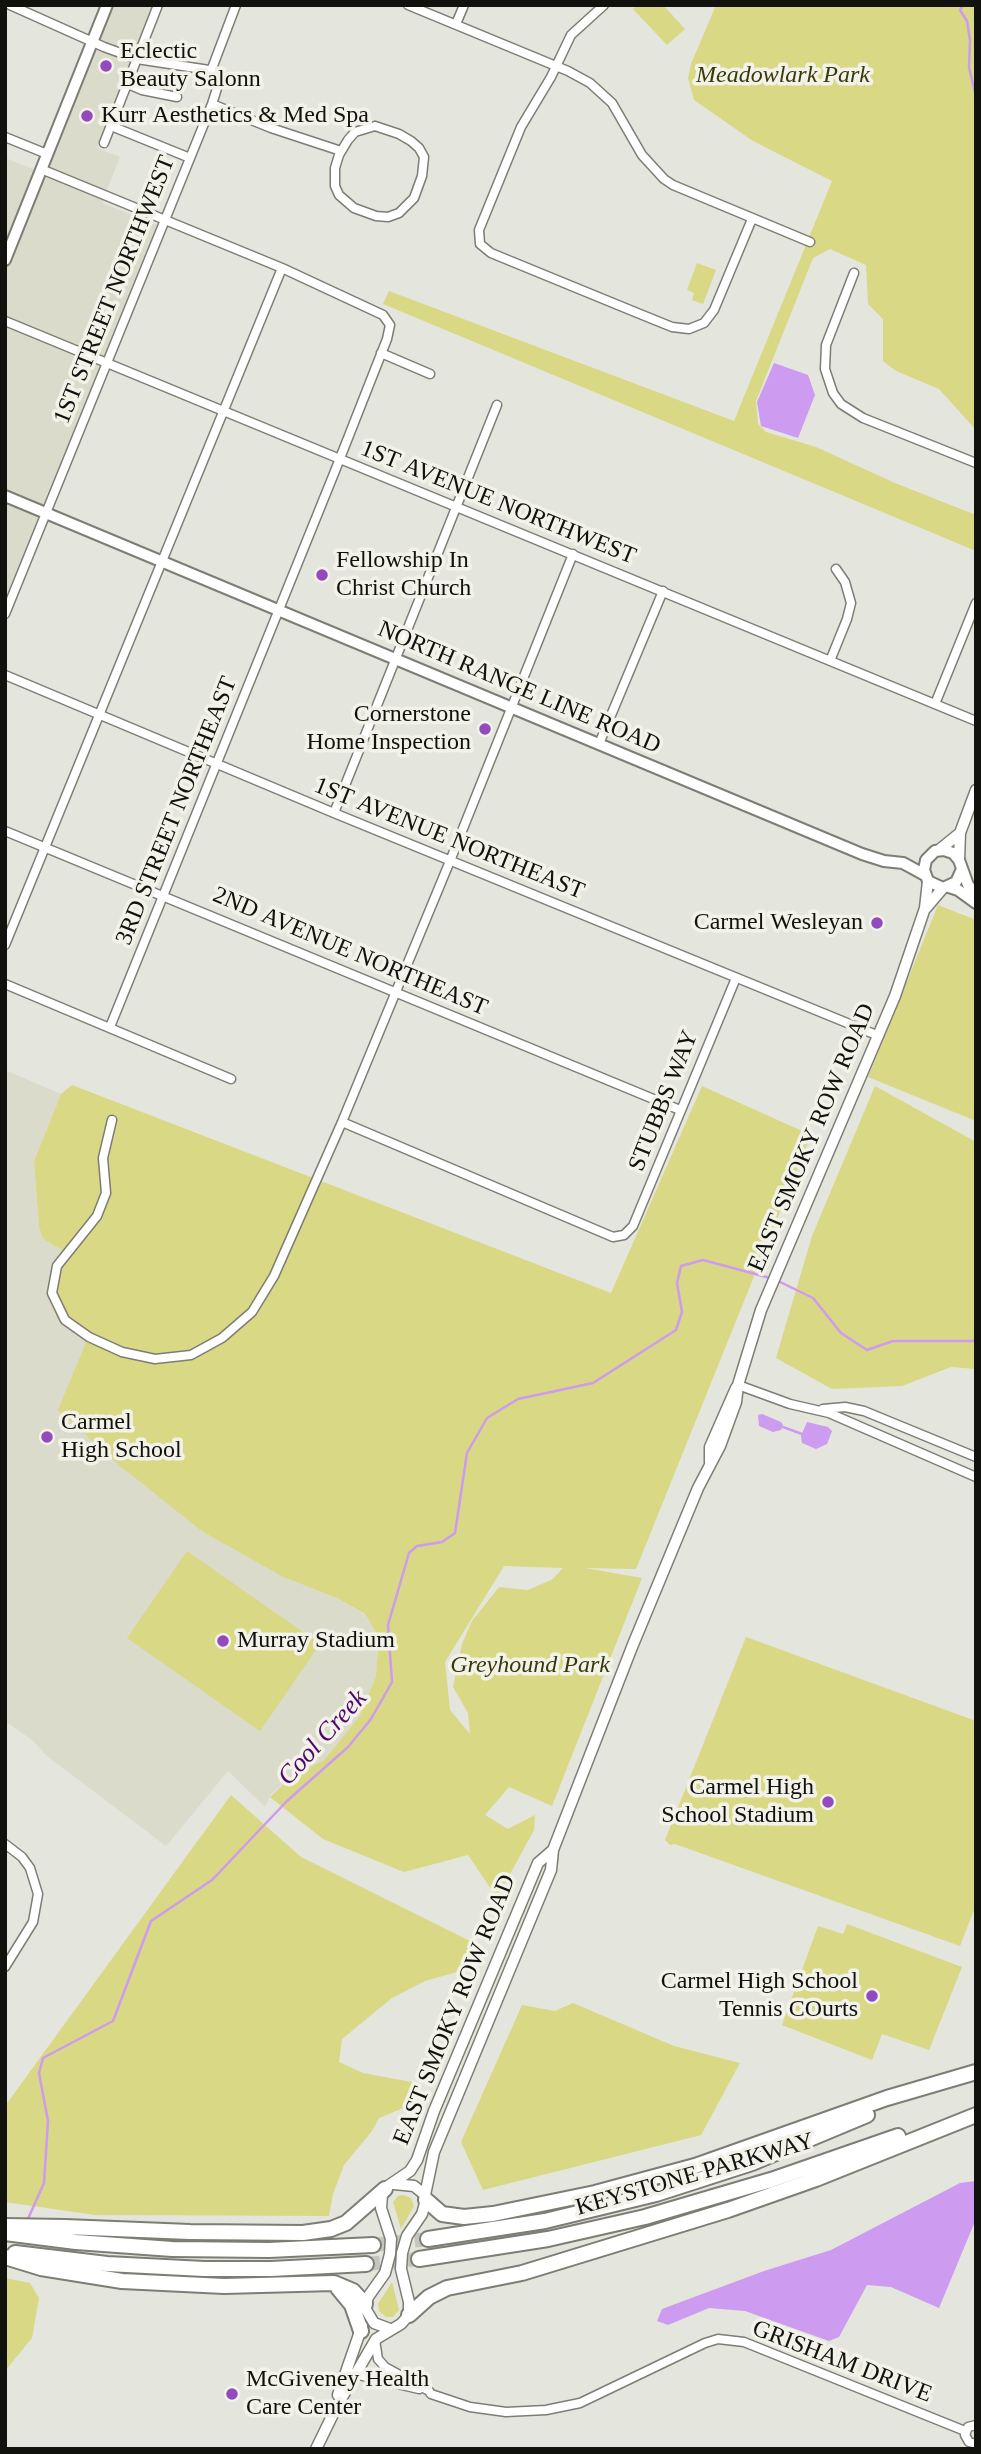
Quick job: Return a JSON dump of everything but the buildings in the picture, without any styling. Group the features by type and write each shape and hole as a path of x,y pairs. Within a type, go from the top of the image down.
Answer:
{"highway":[{"path":"425,2198 442,2214 464,2217 493,2214 595,2193 709,2162 887,2098 976,2072"},
{"name":"KEYSTONE PARKWAY","path":"428,2239 553,2219 688,2185 752,2163 976,2072"},
{"name":"KEYSTONE PARKWAY","path":"419,2259 559,2237 676,2208 802,2170 976,2107"},
{"path":"409,2315 429,2297 441,2291 522,2273 728,2210 816,2179 976,2115"},
{"path":"5,2226 190,2232 309,2232 331,2229 346,2223 389,2187"},
{"path":"5,2233 139,2248 270,2250 373,2245"},
{"path":"5,2254 87,2277 153,2283 233,2286 332,2283 352,2291 365,2308"},
{"path":"43,2263 204,2269 366,2264"},
{"path":"332,2283 348,2297 360,2331"}],"main road":[{"path":"5,260 107,5"},
{"name":"NORTH RANGE LINE ROAD","path":"5,496 862,854 902,863 929,856"},
{"path":"976,894 968,885 961,864 953,853 939,850 929,856 924,865 926,878 958,890 976,904"},
{"name":"NORTH RANGE LINE ROAD","path":"902,863 926,878"},
{"path":"946,887 959,878 961,864"}],"street":[{"path":"10,5 137,59 211,71 236,5"},
{"path":"104,143 158,5"},
{"path":"408,5 556,66 590,83 612,103 642,155 664,179 810,242"},
{"path":"456,24 464,5"},
{"path":"604,5 571,36 521,127 480,230 479,241 483,248 672,327 689,328 704,323 714,310 752,219"},
{"name":"1ST STREET NORTHWEST","path":"5,614 212,104 219,82 211,71"},
{"path":"128,84 142,90 177,97"},
{"path":"212,104 271,128 341,151"},
{"path":"111,126 190,158"},
{"path":"375,127 399,134 411,141 424,157 419,186 408,206 388,217 376,216 354,208 339,195 335,186 335,168 341,151 355,132 363,128 375,127"},
{"path":"5,137 47,154"},
{"path":"5,944 282,268 41,169"},
{"name":"3RD STREET NORTHEAST","path":"110,1027 390,330 389,321 383,315 282,268"},
{"path":"854,273 826,345 825,369 830,387 841,404 863,418 976,463"},
{"name":"1ST AVENUE NORTHWEST","path":"5,321 976,721"},
{"path":"381,353 430,374"},
{"path":"334,813 497,405"},
{"path":"112,1121 103,1158 106,1193 97,1216 57,1266 52,1293 65,1320 89,1337 122,1352 155,1359 191,1355 222,1338 252,1312 274,1276 342,1122 573,554"},
{"path":"830,661 847,619 850,603 845,582 836,569"},
{"path":"598,744 663,591"},
{"path":"935,704 976,603"},
{"name":"1ST AVENUE NORTHEAST","path":"5,675 879,1036"},
{"path":"961,864 960,832 976,790"},
{"name":"2ND AVENUE NORTHEAST","path":"5,831 680,1110"},
{"path":"939,850 960,832"},
{"name":"EAST SMOKY ROW ROAD","path":"409,2315 410,2302 401,2269 402,2253 407,2236 422,2214 434,2151 551,1870 553,1850 636,1636 709,1462 720,1446 736,1402 738,1385 761,1310 879,1036 925,908 926,878"},
{"name":"EAST SMOKY ROW ROAD","path":"925,908 946,887"},
{"name":"STUBBS WAY","path":"342,1122 613,1237 624,1235 633,1227 736,978"},
{"path":"5,984 231,1079"},
{"path":"738,1385 762,1395 829,1413 976,1477"},
{"path":"817,1410 845,1407 864,1411 976,1457"},
{"path":"5,1844 22,1857 35,1881 37,1910 29,1931 5,1967"},
{"name":"EAST SMOKY ROW ROAD","path":"389,2187 410,2171 417,2160 434,2110 538,1863 553,1850"},
{"path":"355,2375 365,2308 385,2273 389,2260 391,2239 381,2208 382,2195 389,2187 411,2185 425,2198"},
{"path":"365,2308 377,2325 390,2329"},
{"path":"316,2449 375,2340 401,2325 409,2315"},
{"name":"GRISHAM DRIVE","path":"375,2340 379,2359 385,2368 431,2394 488,2410 546,2410 580,2403 694,2347 718,2339 731,2340 754,2344 965,2431"},
{"name":"GRISHAM DRIVE","path":"355,2375 429,2391"},
{"path":"971,2445 965,2438 965,2431 976,2425"}],"shaded area":[{"path":"114,5 155,5 97,148 120,157 102,203 157,225 5,601 5,158 46,174"},
{"path":"774,363 808,375 815,395 798,438 761,426 757,402"},
{"name":"Carmel High School","path":"5,1070 61,1094 34,1161 39,1227 43,1239 62,1250 51,1270 75,1334 87,1340 203,1532 283,1577 337,1598 365,1615 379,1638 376,1676 359,1717 324,1760 292,1776 271,1794 265,1807 228,1771 166,1846 5,1721"},
{"path":"762,1414 781,1422 781,1430 773,1432 759,1426 758,1415"},
{"path":"807,1422 828,1427 832,1431 827,1444 816,1449 802,1443 801,1436"},
{"path":"976,2181 976,2219 939,2308 891,2287 867,2285 839,2337 829,2341 745,2311 709,2308 668,2325 657,2321 662,2309 764,2271 831,2250 960,2183"}],"green space":[{"path":"638,5 663,5 685,29 667,45 633,9"},
{"name":"Meadowlark Park","path":"716,5 976,5 976,430 939,389 896,371 883,361 883,319 868,304 866,265 830,249 813,258 756,401 758,424 766,432 816,447 895,483 976,515 976,551 383,304 389,291 734,421 832,181 753,141 694,100 688,78 691,64"},
{"path":"697,263 716,270 703,304 692,300 694,293 687,290"},
{"path":"938,905 976,920 976,1121 868,1077"},
{"name":"Greyhound Park","path":"72,1085 611,1293 702,1086 811,1135 636,1569 585,1568 642,1578 552,1806 509,1787 485,1815 508,1829 535,1815 534,1830 497,1898 468,1855 404,1872 323,1839 270,1797 292,1776 324,1760 359,1717 376,1676 379,1638 365,1614 337,1598 283,1577 203,1532 119,1465 58,1410 87,1340 57,1318 49,1295 51,1270 62,1250 43,1239 39,1227 34,1161 61,1094","holes":["504,1566 563,1568 553,1579 528,1590 499,1587 472,1621 462,1644 453,1687 468,1713 470,1734 450,1710 445,1662"]},
{"path":"875,1086 976,1142 976,1369 951,1367 902,1386 832,1389 776,1358 812,1236"},
{"name":"Murray Stadium","path":"187,1551 320,1644 260,1731 127,1638"},
{"name":"Carmel High School Stadium","path":"746,1637 976,1721 976,1905 960,1946 675,1844 670,1845 665,1840"},
{"path":"231,1795 301,1857 480,1946 464,1970 425,1981 392,1998 342,2039 339,2062 363,2073 417,2083 408,2106 379,2118 372,2131 344,2165 333,2194 329,2216 95,2215 5,2202 5,2106"},
{"name":"Carmel High School Tennis COurts","path":"847,1924 962,1967 929,2050 882,2034 872,2060 782,2025 818,1926 843,1934"},
{"path":"573,2003 674,2046 740,2063 701,2135 483,2190 461,2142 522,2005 555,2011"},
{"path":"403,2195 411,2198 414,2206 401,2229 393,2202"},
{"path":"5,2278 30,2283 39,2298 32,2338 5,2371"},
{"path":"392,2282 399,2310 393,2317 386,2317 379,2311 378,2304"}],"waterway":[{"path":"963,5 960,10 967,21 970,40 969,68 976,96"},
{"name":"Cool Creek","path":"27,2221 44,2183 48,2121 39,2073 43,2058 113,2021 151,1921 212,1880 287,1801 348,1747 371,1719 392,1682 388,1625 409,1553 417,1546 442,1542 455,1533 467,1453 487,1418 518,1399 593,1383 676,1330 682,1312 677,1283 681,1266 703,1260 770,1278"},
{"name":"Cool Creek","path":"776,1280 813,1298 841,1333 867,1350 893,1341 976,1341"},
{"path":"783,1427 802,1434"}],"tunnel":[{"path":"373,2245 428,2239"},
{"path":"366,2264 419,2259"}],"place":[{"name":"Eclectic Beauty Salonn","path":"106,66"},
{"name":"Kurr Aesthetics & Med Spa","path":"87,116"},
{"name":"Fellowship In Christ Church","path":"322,575"},
{"name":"Cornerstone Home Inspection","path":"485,729"},
{"name":"Carmel Wesleyan","path":"877,923"},
{"name":"Carmel High School","path":"47,1437"},
{"name":"Murray Stadium","path":"223,1641"},
{"name":"Carmel High School Stadium","path":"828,1802"},
{"name":"Carmel High School Tennis COurts","path":"872,1996"},
{"name":"McGiveney Health Care Center","path":"232,2394"}]}
